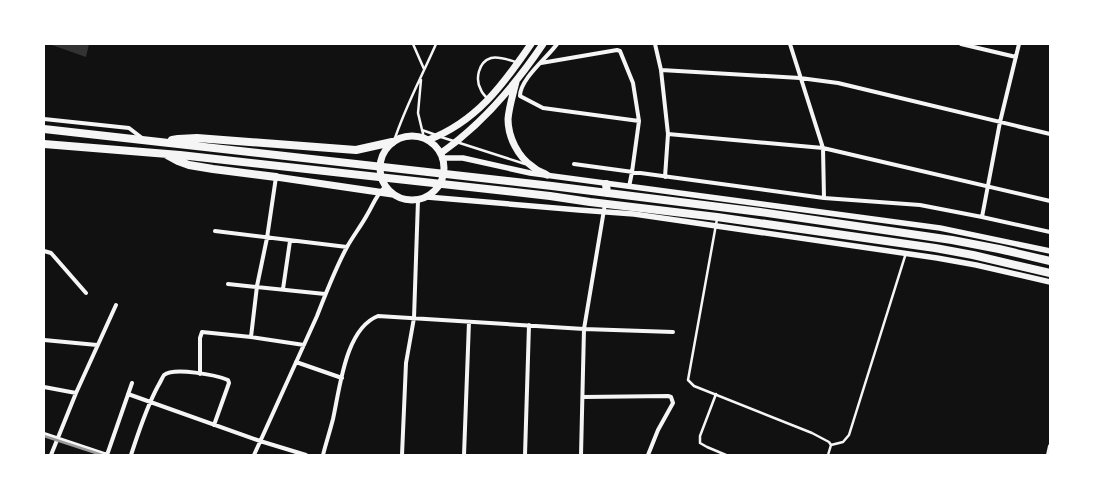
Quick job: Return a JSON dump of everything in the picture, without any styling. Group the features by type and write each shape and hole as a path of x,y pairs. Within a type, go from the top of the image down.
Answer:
{"highway":[{"path":"44,129 552,186 760,212 902,232 999,249 1050,261"},
{"path":"166,142 178,139 196,138 356,150 393,141"},
{"path":"44,144 165,153 550,196 605,208 935,248 1050,272"},
{"path":"165,153 178,161 190,165 276,176"},
{"path":"606,184 607,193"}],"main road":[{"path":"426,139 439,136 464,123 488,100 530,44"},
{"path":"442,156 491,109 516,81 543,44"},
{"path":"516,81 508,119 510,132 521,156 533,167 547,175"},
{"path":"276,176 382,189 400,198 418,200 427,197 434,192 440,184 444,171 442,156 436,146 426,139 414,136 404,137 393,141 383,153 379,167 382,189"}],"street":[{"path":"557,44 528,79 520,92 520,96 543,108 639,121"},
{"path":"655,44 661,70 668,134 665,177"},
{"path":"790,44 823,148 824,198"},
{"path":"961,44 1016,57"},
{"path":"982,217 1000,122 1019,44"},
{"path":"541,63 617,50 620,51 633,83 639,121 629,187"},
{"path":"661,70 800,78 838,84 1050,134"},
{"path":"44,119 129,128 144,140"},
{"path":"668,134 823,148 1050,201"},
{"path":"442,156 462,158 504,168 606,184 932,227 1050,251"},
{"path":"574,164 824,198 920,205 1050,232"},
{"path":"251,336 276,176"},
{"path":"254,455 347,247 382,189"},
{"path":"427,197 605,208 584,329 581,455"},
{"path":"402,455 406,363 414,318 418,200"},
{"path":"717,221 976,265 1050,282"},
{"path":"215,231 347,247"},
{"path":"283,289 290,241"},
{"path":"44,251 51,253 86,294"},
{"path":"228,284 325,294"},
{"path":"50,455 56,438 116,305"},
{"path":"322,455 333,421 342,378 353,341 363,325 371,318 378,316 584,329 673,332"},
{"path":"464,455 469,322"},
{"path":"524,455 529,325"},
{"path":"200,374 200,338 202,332 251,336 304,345"},
{"path":"44,340 97,345"},
{"path":"296,362 342,378"},
{"path":"131,455 150,401 164,375 172,371 220,376 228,380 229,383 214,425"},
{"path":"44,434 107,455 132,383"},
{"path":"44,388 76,393"},
{"path":"128,394 260,441 306,455"},
{"path":"583,398 671,397 673,403 658,430 648,455"},
{"path":"1048,455 1050,446"}],"lane":[{"path":"413,44 425,70"},
{"path":"393,141 408,104 436,44"},
{"path":"488,100 481,90 478,82 478,74 483,64 491,58 501,58 518,62"},
{"path":"421,78 418,113 426,139"},
{"path":"422,130 533,167"},
{"path":"717,221 688,380 694,386 812,433 829,442 831,445"},
{"path":"831,445 843,442 849,435 906,253"},
{"path":"716,394 700,436 700,443 726,455"},
{"path":"828,455 831,445"}],"shaded area":[{"path":"49,44 89,44 86,57"}],"railway":[{"path":"44,436 102,455"}]}
